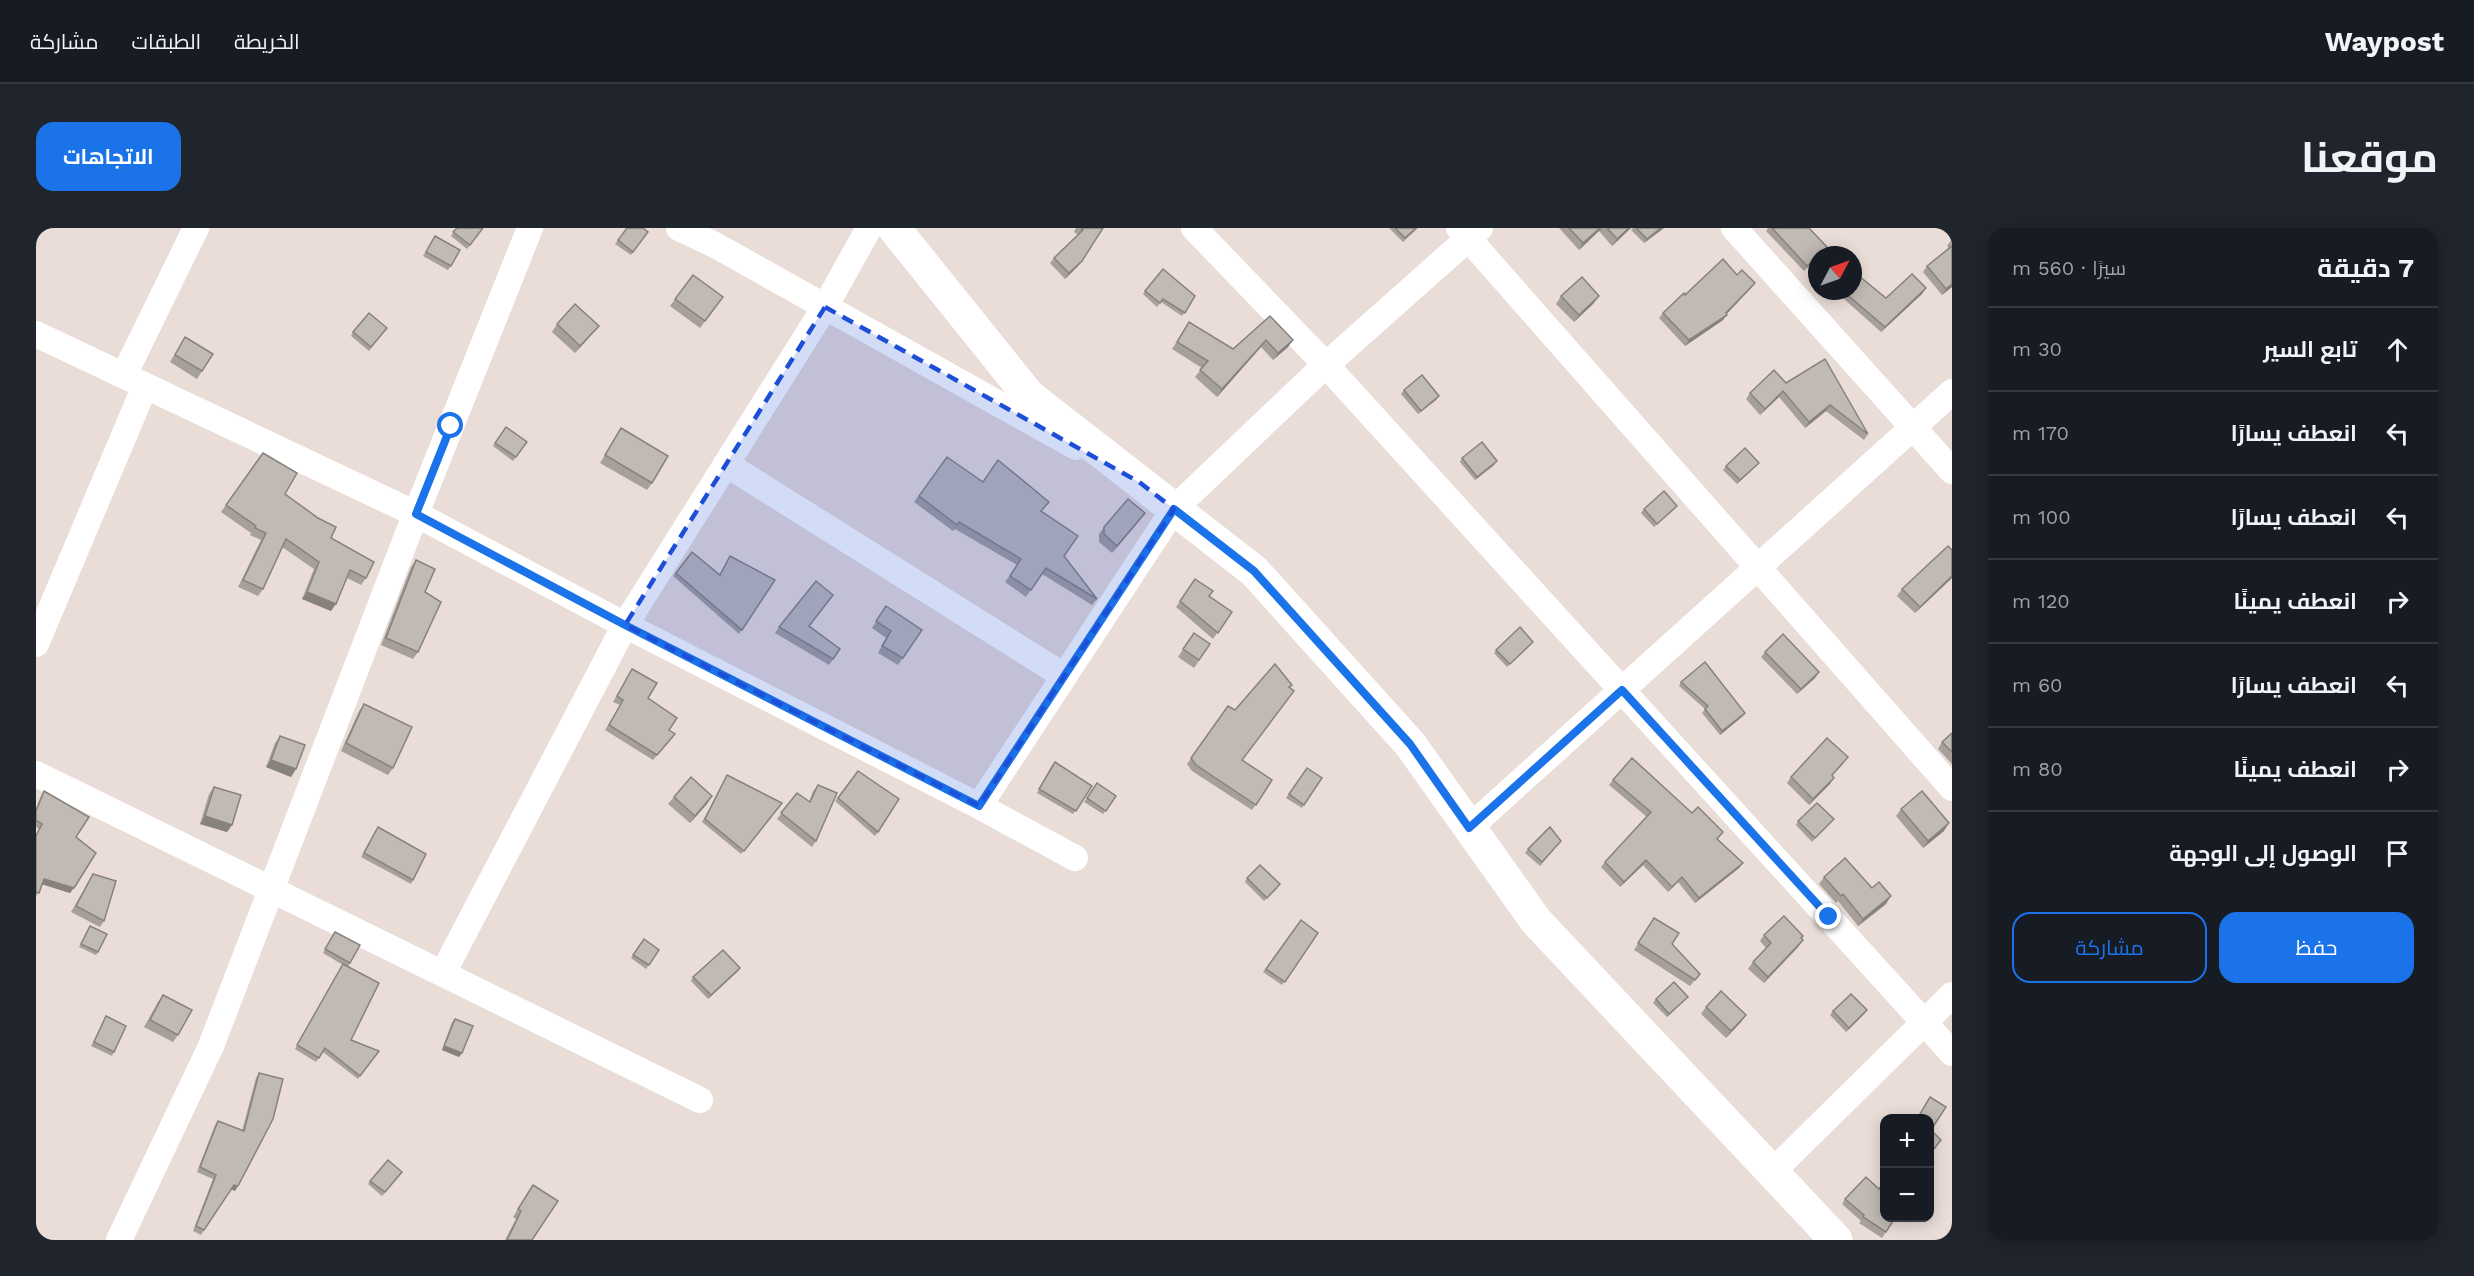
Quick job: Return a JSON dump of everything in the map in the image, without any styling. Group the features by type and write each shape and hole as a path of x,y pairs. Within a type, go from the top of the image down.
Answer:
{"street":[{"path":"36,644 135,380 196,228"},
{"path":"119,1240 211,1046 416,514 530,228"},
{"path":"678,228 715,245 1139,482"},
{"path":"443,973 625,625 825,307 869,228"},
{"path":"894,228 1029,396 1254,571 1410,744 1536,921 1836,1240"},
{"path":"1194,228 1326,365 1952,1053"},
{"path":"1734,228 1952,471"},
{"path":"979,806 1174,509 1469,231 1952,788"},
{"path":"36,334 416,514 1075,858"},
{"path":"1469,828 1952,392"},
{"path":"726,464 1064,676"},
{"path":"36,774 700,1100"},
{"path":"1771,1173 1952,995"}],"highlighted area":[{"path":"825,307 1139,482 1174,509 979,806 625,625"}],"building":[{"path":"457,228 483,228 470,245 453,232"},
{"path":"627,228 643,228 648,232 633,252 618,240"},
{"path":"1081,228 1103,228 1082,261 1069,273 1054,258 1083,230"},
{"path":"1395,228 1416,228 1405,238"},
{"path":"1569,228 1600,228 1583,243"},
{"path":"1607,228 1629,228 1617,239"},
{"path":"1636,228 1661,228 1647,239"},
{"path":"1772,228 1809,228 1826,246 1808,246 1807,266"},
{"path":"435,236 460,250 451,266 426,252"},
{"path":"1952,246 1952,284 1946,289 1927,266"},
{"path":"1723,259 1737,275 1742,270 1755,283 1726,313 1727,315 1689,340 1663,313"},
{"path":"1163,269 1195,296 1185,313 1163,299 1160,303 1145,291"},
{"path":"1912,274 1926,288 1885,327 1854,300 1862,300 1862,278 1886,298"},
{"path":"693,275 723,297 705,321 675,299"},
{"path":"1582,277 1599,296 1579,315 1561,296"},
{"path":"575,304 599,326 580,346 557,324"},
{"path":"369,313 387,328 371,347 353,332"},
{"path":"1270,316 1293,340 1278,353 1266,340 1222,389 1200,370 1208,361 1177,342 1189,322 1233,349"},
{"path":"185,337 213,354 202,371 175,355"},
{"path":"1825,359 1868,434 1830,405 1809,422 1783,391 1765,409 1750,393 1774,370 1786,383"},
{"path":"1422,375 1439,396 1421,411 1404,390"},
{"path":"506,427 527,442 516,457 495,443"},
{"path":"621,428 668,456 652,483 605,455"},
{"path":"1482,442 1497,461 1477,477 1462,458"},
{"path":"1745,448 1759,463 1740,480 1726,466"},
{"path":"263,453 297,473 285,494 318,518 336,527 331,538 374,562 366,578 350,570 336,604 307,592 319,562 286,539 263,589 243,580 266,533 255,528 256,526 226,505"},
{"path":"947,457 983,482 998,460 1049,502 1041,511 1078,536 1064,556 1097,599 1046,568 1031,590 1010,576 1021,559 959,522 957,525 919,496"},
{"path":"1664,491 1677,506 1657,524 1644,509"},
{"path":"1128,499 1145,513 1117,546 1104,534 1104,527"},
{"path":"1948,546 1952,550 1952,576 1920,607 1902,589"},
{"path":"692,552 720,575 730,556 775,580 742,630 676,573"},
{"path":"416,560 435,569 425,592 441,602 418,652 386,638"},
{"path":"1195,579 1213,591 1209,596 1232,612 1218,633 1180,601"},
{"path":"816,581 833,595 809,626 840,649 833,659 779,627"},
{"path":"886,606 922,630 903,658 882,646 891,631 876,621"},
{"path":"1520,627 1533,642 1510,664 1496,650"},
{"path":"1194,633 1210,644 1199,660 1183,649"},
{"path":"1783,634 1819,672 1801,689 1765,652"},
{"path":"1705,662 1745,713 1722,731 1705,709 1708,706 1681,682"},
{"path":"1275,664 1292,685 1289,687 1294,691 1242,760 1272,780 1256,805 1196,765 1191,758 1228,706 1235,710"},
{"path":"632,669 657,683 648,698 677,718 669,730 675,734 657,755 609,725 623,700 617,696"},
{"path":"364,704 412,727 393,768 346,743"},
{"path":"1952,733 1952,752 1942,742"},
{"path":"280,736 305,745 296,769 271,760"},
{"path":"1827,738 1848,757 1832,775 1834,778 1813,799 1791,777"},
{"path":"1632,758 1692,813 1698,807 1723,832 1717,839 1743,863 1699,898 1682,877 1672,887 1646,860 1624,882 1605,862 1651,812 1613,780"},
{"path":"1055,762 1092,786 1076,811 1039,789"},
{"path":"1307,768 1322,778 1304,805 1289,794"},
{"path":"858,771 899,799 878,832 838,798"},
{"path":"727,775 782,803 744,851 705,819"},
{"path":"691,777 712,796 695,816 674,797"},
{"path":"1097,783 1116,796 1106,811 1087,798"},
{"path":"818,785 837,793 816,841 781,813 797,793 810,802"},
{"path":"214,787 241,795 232,825 205,816"},
{"path":"44,791 89,817 76,837 96,853 74,888 44,879 39,893 36,892 36,836 42,824 36,820 36,811"},
{"path":"1922,791 1949,823 1928,841 1901,809"},
{"path":"1817,803 1834,819 1815,838 1798,821"},
{"path":"378,827 426,854 413,880 364,853"},
{"path":"1550,827 1561,841 1542,862 1528,849"},
{"path":"1845,858 1872,888 1879,882 1891,896 1863,919 1843,894 1841,896 1824,877"},
{"path":"1260,865 1280,884 1267,898 1247,878"},
{"path":"93,874 116,881 104,921 76,906"},
{"path":"1784,916 1803,936 1801,938 1803,940 1768,977 1753,962 1771,943 1764,935"},
{"path":"1654,918 1679,933 1672,944 1700,974 1695,980 1638,943"},
{"path":"1301,920 1318,933 1285,982 1266,969"},
{"path":"90,926 107,934 98,952 81,944"},
{"path":"335,932 360,945 350,963 325,949"},
{"path":"644,939 659,950 649,965 633,955"},
{"path":"723,950 740,968 711,995 693,977"},
{"path":"343,964 379,983 351,1040 379,1051 360,1076 325,1048 319,1058 297,1045"},
{"path":"1674,982 1688,997 1669,1014 1656,999"},
{"path":"1721,991 1746,1015 1731,1031 1706,1007"},
{"path":"1851,994 1867,1010 1849,1028 1833,1011"},
{"path":"163,995 192,1010 178,1035 150,1020"},
{"path":"106,1016 126,1026 114,1052 94,1042"},
{"path":"455,1019 473,1026 462,1053 444,1046"},
{"path":"259,1073 283,1079 273,1119 238,1186 234,1185 204,1230 196,1226 216,1175 200,1167 218,1121 244,1131"},
{"path":"1930,1097 1946,1107 1934,1125 1934,1114 1920,1114"},
{"path":"1934,1133 1941,1140 1934,1149"},
{"path":"388,1160 402,1172 385,1192 370,1181"},
{"path":"1866,1177 1880,1188 1880,1222 1892,1222 1886,1232 1863,1217 1864,1215 1845,1199"},
{"path":"533,1185 558,1201 532,1240 507,1240 521,1211 518,1209"}],"route":[{"path":"451,426 416,514 625,625 979,806 1174,509 1254,571 1410,744 1469,828 1622,690 1829,917"}]}
